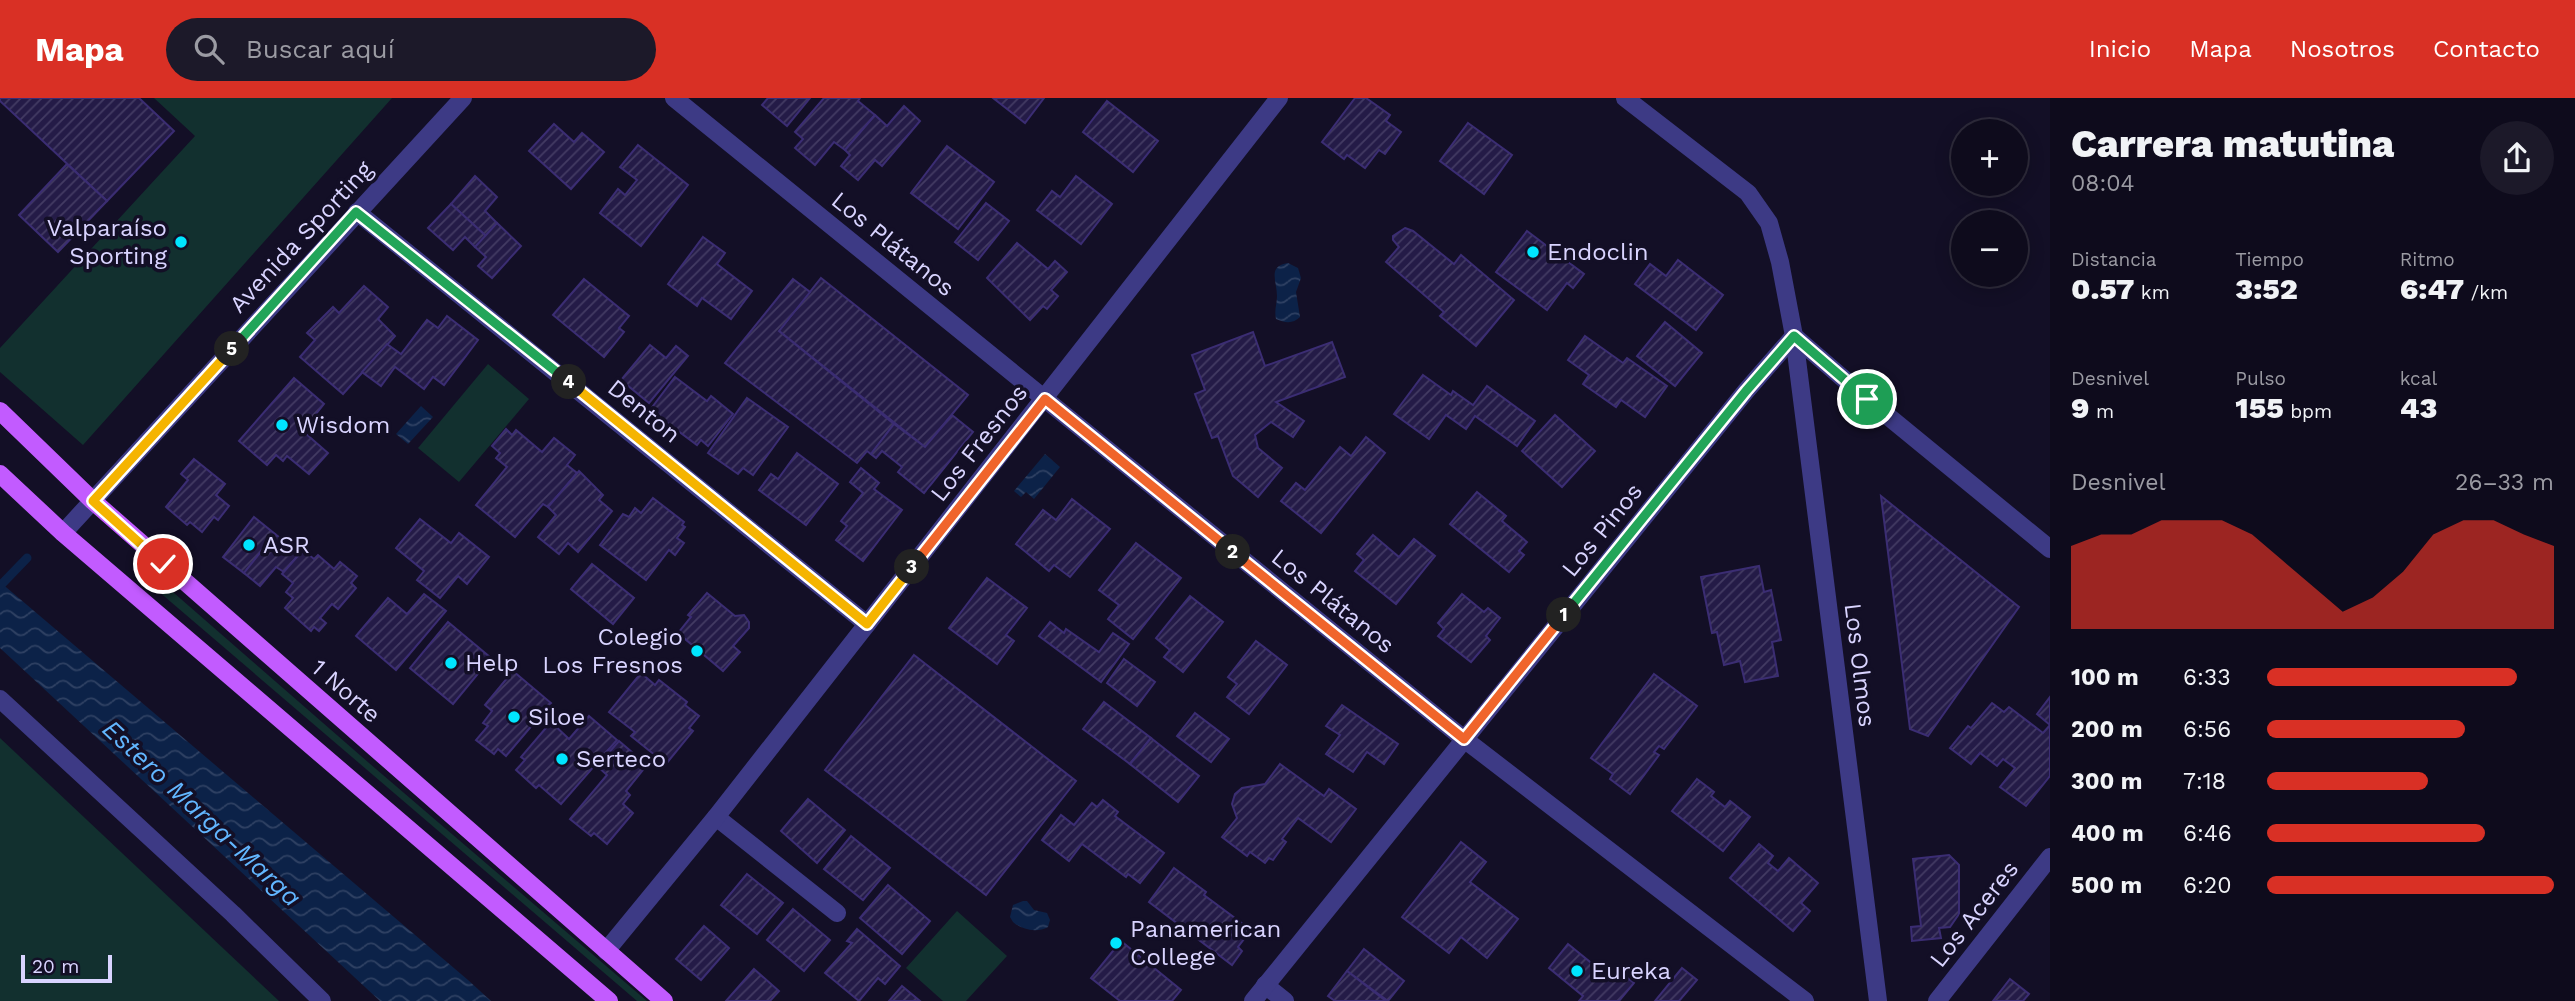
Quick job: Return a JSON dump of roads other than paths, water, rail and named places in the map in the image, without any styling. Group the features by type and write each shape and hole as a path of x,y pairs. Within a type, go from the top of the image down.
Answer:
{"main road":[{"name":"1 Norte","path":"0,411 93,501 664,1001"},
{"path":"0,474 63,533 609,1001"}],"street":[{"name":"Avenida Sporting","path":"63,533 463,98"},
{"name":"Los Plátanos","path":"674,98 1464,739 1805,1001"},
{"name":"Los Fresnos","path":"606,951 716,817 1279,98"},
{"name":"Los Olmos","path":"1625,98 1748,192 1769,223 1780,262 1794,336 1878,1001"},
{"name":"Denton","path":"356,212 867,624"},
{"path":"1794,336 2050,549"},
{"name":"Los Pinos","path":"1253,1001 1738,401 1794,336"},
{"path":"0,699 233,914 322,1001"},
{"path":"716,817 837,913"},
{"name":"Los Aceres","path":"1937,1001 2050,857"},
{"path":"1265,985 1285,1001"}],"water":[{"path":"1288,263 1298,268 1301,278 1296,292 1300,317 1289,322 1276,319 1275,313 1275,271 1277,267"},
{"path":"421,406 433,417 408,444 396,434"},
{"path":"1045,454 1060,467 1034,499 1026,492 1021,497 1014,491"},
{"name":"Estero Marga-Marga","path":"0,582 491,1001 380,1001 0,648"},
{"path":"1027,901 1034,910 1047,913 1050,920 1048,927 1030,930 1013,922 1010,917 1013,905"}],"waterway":[{"path":"0,586 27,558"}],"place":[{"name":"Valparaíso Sporting","path":"181,242"},
{"name":"Endoclin","path":"1533,252"},
{"name":"Wisdom","path":"282,425"},
{"name":"ASR","path":"249,545"},
{"name":"Colegio Los Fresnos","path":"697,651"},
{"name":"Help","path":"451,663"},
{"name":"Siloe","path":"514,717"},
{"name":"Serteco","path":"562,759"},
{"name":"Panamerican College","path":"1116,943"},
{"name":"Eureka","path":"1577,971"}]}
